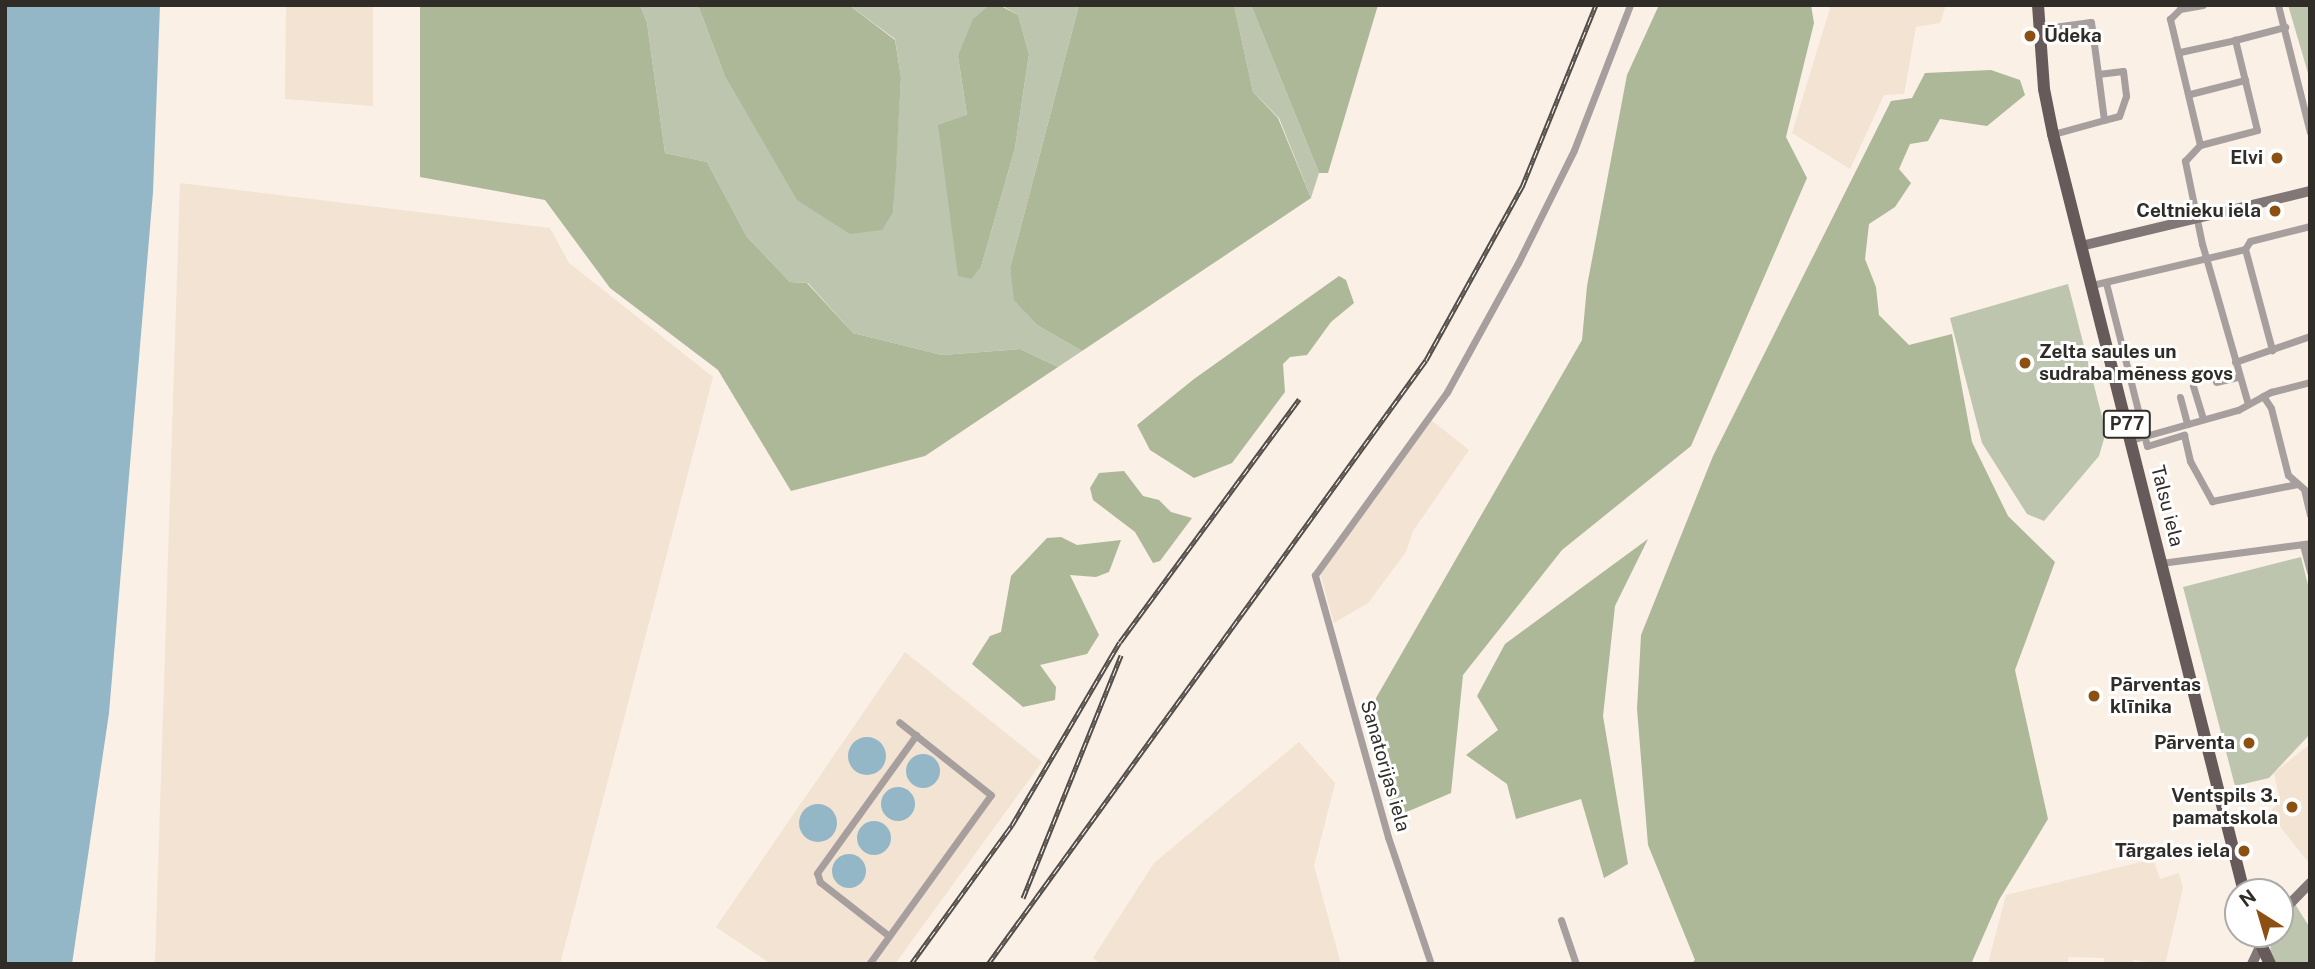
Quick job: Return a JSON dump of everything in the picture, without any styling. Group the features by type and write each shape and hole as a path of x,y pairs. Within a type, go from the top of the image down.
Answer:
{"main road":[{"name":"Talsu iela","path":"2038,5 2053,134 2081,246 2137,438 2161,562 2240,878"}],"street":[{"name":"Sanatorijas iela","path":"1431,964 1388,837 1315,575 1447,392 1518,263 1574,149 1630,5"},
{"path":"2200,145 2170,19 2180,9 2203,5"},
{"path":"2278,5 2310,132"},
{"path":"2039,29 2091,22 2104,120"},
{"path":"2180,52 2285,27"},
{"path":"2235,40 2257,130 2200,145 2185,161 2206,258 2238,377 2248,404"},
{"path":"2053,134 2119,116 2126,96 2123,71 2098,74"},
{"path":"2190,94 2245,80"},
{"path":"2081,246 2310,191"},
{"path":"2092,285 2245,248 2250,241 2310,226"},
{"path":"2245,248 2272,350"},
{"path":"2106,283 2137,438 2147,446 2184,435"},
{"path":"2235,362 2310,336"},
{"path":"2216,382 2238,377"},
{"path":"2137,438 2203,419 2248,404 2263,396 2310,382"},
{"path":"2193,386 2203,419"},
{"path":"2263,396 2271,408 2288,475 2304,489 2310,515"},
{"path":"2180,397 2190,461 2212,501 2297,484"},
{"path":"2161,562 2306,544 2310,572"},
{"path":"869,964 991,795 899,722"},
{"path":"889,936 820,882 817,873 916,735"},
{"path":"2294,900 2310,883"},
{"path":"1561,920 1576,964"}],"shaded area":[{"path":"286,5 373,5 373,106 285,99"},
{"path":"1825,5 1946,5 1940,23 1916,27 1904,94 1884,95 1850,169 1792,133 1830,8"},
{"path":"180,183 550,228 569,263 713,377 560,964 155,964"},
{"path":"1431,420 1469,450 1413,531 1406,552 1368,603 1334,623 1320,573"},
{"path":"905,652 1042,762 895,964 771,964 716,927"},
{"path":"1299,742 1335,783 1314,866 1341,964 1101,964 1093,958 1154,863"},
{"name":"Ventspils 3. pamatskola","path":"2310,744 2309,863 2269,813 2280,801 2274,773"},
{"path":"2153,859 2160,879 2179,873 2183,888 2165,964 2133,960 2133,964 2104,964 2104,958 2069,957 2067,964 1988,964 2006,895"}],"green space":[{"path":"420,5 640,5 647,23 665,153 707,162 747,237 790,282 807,283 853,333 942,355 1020,349 1058,367 925,456 791,491 718,370 610,288 545,200 420,177"},
{"path":"640,5 698,5 724,74 893,212 901,77 895,39 849,5 999,5 987,7 958,56 967,115 972,279 981,267 1015,148 1029,54 1018,15 1001,5 1079,5 1010,268 1015,300 1037,325 1082,351 1058,367 1020,349 942,355 853,333 808,283 790,282 747,237 707,162 665,153 647,23"},
{"path":"698,5 849,5 895,40 901,77 896,170 893,212 882,230 850,234 797,200 724,74"},
{"path":"999,5 1018,15 1029,54 1015,148 981,267 972,279 958,276 938,125 967,115 958,56 973,19 987,7"},
{"path":"1079,5 1234,5 1253,92 1278,118 1311,198 1082,351 1037,325 1014,300 1010,268"},
{"path":"1234,5 1251,5 1319,173 1311,198 1279,118 1253,92"},
{"path":"1251,5 1378,5 1328,173 1319,173"},
{"path":"1659,5 1811,5 1814,23 1786,137 1807,178 1691,446 1562,550 1463,675 1451,793 1395,817 1379,764 1376,698 1582,340 1587,286 1627,75"},
{"path":"2288,5 2310,5 2310,80"},
{"path":"1991,70 2020,80 2025,95 1987,126 1940,119 1928,141 1910,144 1899,169 1911,183 1895,207 1869,224 1865,259 1876,287 1879,315 1909,345 1952,334 1972,442 2008,516 2055,562 2015,670 2048,819 1999,900 1971,964 1691,964 1695,960 1648,845 1637,709 1641,635 1713,456 1891,101 1912,98 1925,73"},
{"path":"1339,276 1346,280 1354,303 1331,322 1307,355 1290,357 1283,364 1285,392 1232,463 1194,478 1150,450 1137,425 1194,379"},
{"path":"2068,284 2106,432 2099,456 2044,521 2027,514 1982,443 1950,318"},
{"path":"1124,471 1143,496 1159,500 1171,512 1192,518 1160,561 1153,563 1135,532 1093,500 1090,488 1099,473"},
{"path":"1061,537 1077,545 1121,540 1109,572 1096,577 1070,575 1099,635 1087,654 1040,665 1056,687 1055,700 1023,707 972,664 990,636 1001,632 1011,576 1047,538"},
{"path":"1648,539 1615,606 1603,716 1628,864 1604,878 1581,799 1516,819 1507,784 1466,755 1498,730 1477,696 1505,644"},
{"path":"2301,557 2310,593 2310,734 2269,778 2235,786 2183,587"},
{"path":"2294,905 2310,928 2310,963 2276,964 2270,948 2294,948"}],"water":[{"path":"5,5 160,5 153,192 109,713 72,964 5,964"},
{"path":"867,737 880,743 886,756 880,769 867,775 854,769 848,756 854,743"},
{"path":"923,754 935,759 940,771 935,783 923,788 911,783 906,771 911,759"},
{"path":"898,787 910,792 915,804 910,816 898,821 886,816 881,804 886,792"},
{"path":"818,804 831,810 837,823 831,836 818,842 805,836 799,823 805,810"},
{"path":"874,821 886,826 891,838 886,850 874,855 862,850 857,838 862,826"},
{"path":"849,854 861,859 866,871 861,883 849,888 837,883 832,871 837,859"}],"railway":[{"path":"988,964 1426,360 1522,187 1596,5"},
{"path":"911,964 1012,825 1120,642 1299,399"},
{"path":"1023,898 1121,655"}],"place":[{"name":"Ūdeka","path":"2030,36"},
{"name":"Elvi","path":"2277,158"},
{"name":"Celtnieku iela","path":"2275,211"},
{"name":"Zelta saules un sudraba mēness govs","path":"2025,363"},
{"name":"Pārventas klīnika","path":"2094,696"},
{"name":"Pārventa","path":"2249,743"},
{"name":"Ventspils 3. pamatskola","path":"2292,807"},
{"name":"Tārgales iela","path":"2244,851"}]}
